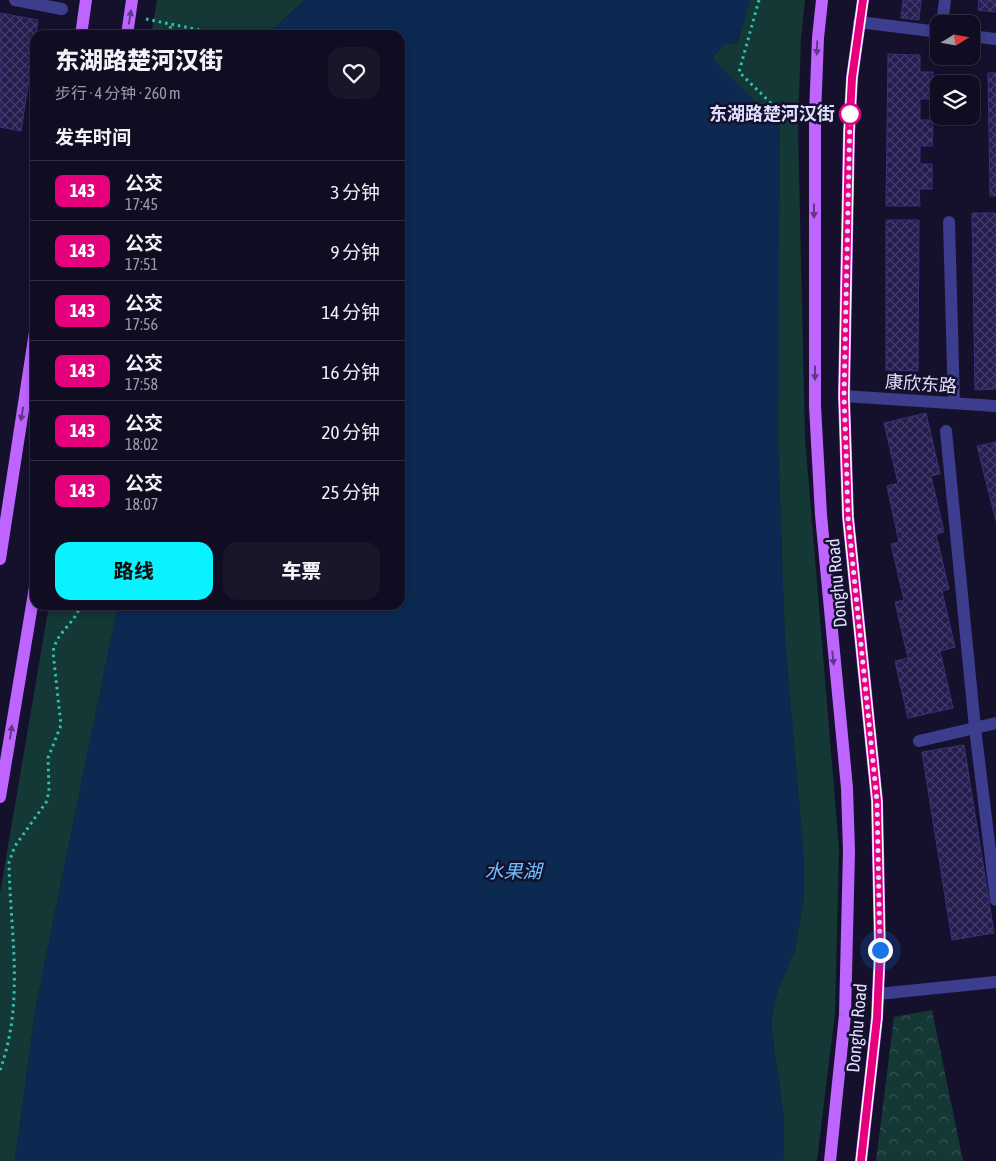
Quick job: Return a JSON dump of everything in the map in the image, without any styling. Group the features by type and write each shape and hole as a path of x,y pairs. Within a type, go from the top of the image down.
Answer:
{"main road":[{"path":"82,30 86,0"},
{"path":"128,30 132,0"},
{"name":"Donghu Road","path":"822,0 814,115 814,406 821,515 847,788 849,851 845,1015 830,1161"},
{"name":"Donghu Road","path":"861,1161 877,1018 880,950 877,801 848,517 844,396 849,133 859,22 863,0"},
{"path":"0,558 30,364"},
{"path":"0,797 31,610"}],"street":[{"path":"15,0 62,9"},
{"path":"943,15 945,0"},
{"path":"859,22 930,31"},
{"path":"980,37 996,39"},
{"path":"949,222 954,403"},
{"name":"康欣东路","path":"844,396 996,406"},
{"path":"946,431 975,728 996,900"},
{"path":"919,741 996,724"},
{"path":"878,994 996,982"}],"path":[{"path":"759,0 738,72 779,111 814,115"},
{"path":"130,16 200,30"},
{"path":"170,30 171,24"},
{"path":"0,1070 10,1032 16,971 9,862 15,846 47,801 49,789 48,758 61,725 52,652 56,640 79,610"}],"green space":[{"path":"157,0 305,0 272,30 152,30"},
{"path":"750,0 805,0 801,38 798,127 805,438 839,848 835,1013 817,1161 782,1161 784,1151 784,1119 772,1034 772,1018 777,992 795,949 804,895 803,848 785,643 778,445 777,319 712,58 725,43 737,44"},
{"path":"48,610 117,610 36,1006 15,1161 0,1161 0,893"},
{"path":"932,1010 963,1161 876,1161 894,1017"}],"water":[{"name":"水果湖","path":"305,0 750,0 737,44 725,44 712,58 780,126 778,445 785,643 803,848 804,895 795,949 777,992 772,1018 772,1035 784,1119 784,1151 782,1161 15,1161 36,1006 117,610 405,610 405,30 272,30"}],"building":[{"path":"903,0 921,0 919,20 901,18"},
{"path":"979,0 996,0 996,12 978,10"},
{"path":"0,13 38,20 36,30 30,30 30,72 21,131 0,127"},
{"path":"888,54 920,55 920,72 933,72 933,75 930,75 930,99 920,99 920,120 930,120 930,125 933,125 932,146 920,146 920,164 932,164 932,189 919,189 920,206 886,206"},
{"path":"988,73 996,73 996,196 990,196"},
{"path":"972,213 996,213 996,389 975,390"},
{"path":"886,220 919,220 918,371 886,370"},
{"path":"926,413 940,474 931,476 944,532 936,534 949,589 942,591 955,647 940,651 953,708 908,718 895,661 908,658 895,602 904,600 891,544 899,542 887,486 898,483 884,423"},
{"path":"996,442 996,521 977,446"},
{"path":"964,745 994,933 952,940 922,752"}],"bus line":[{"name":"143","path":"861,1161 877,1018 880,950 877,801 848,517 844,396 849,133 852,78 863,0"}],"place":[{"name":"东湖路楚河汉街","path":"850,114"}],"route":[{"path":"850,114 844,396 848,517 877,801 880,950"}]}
